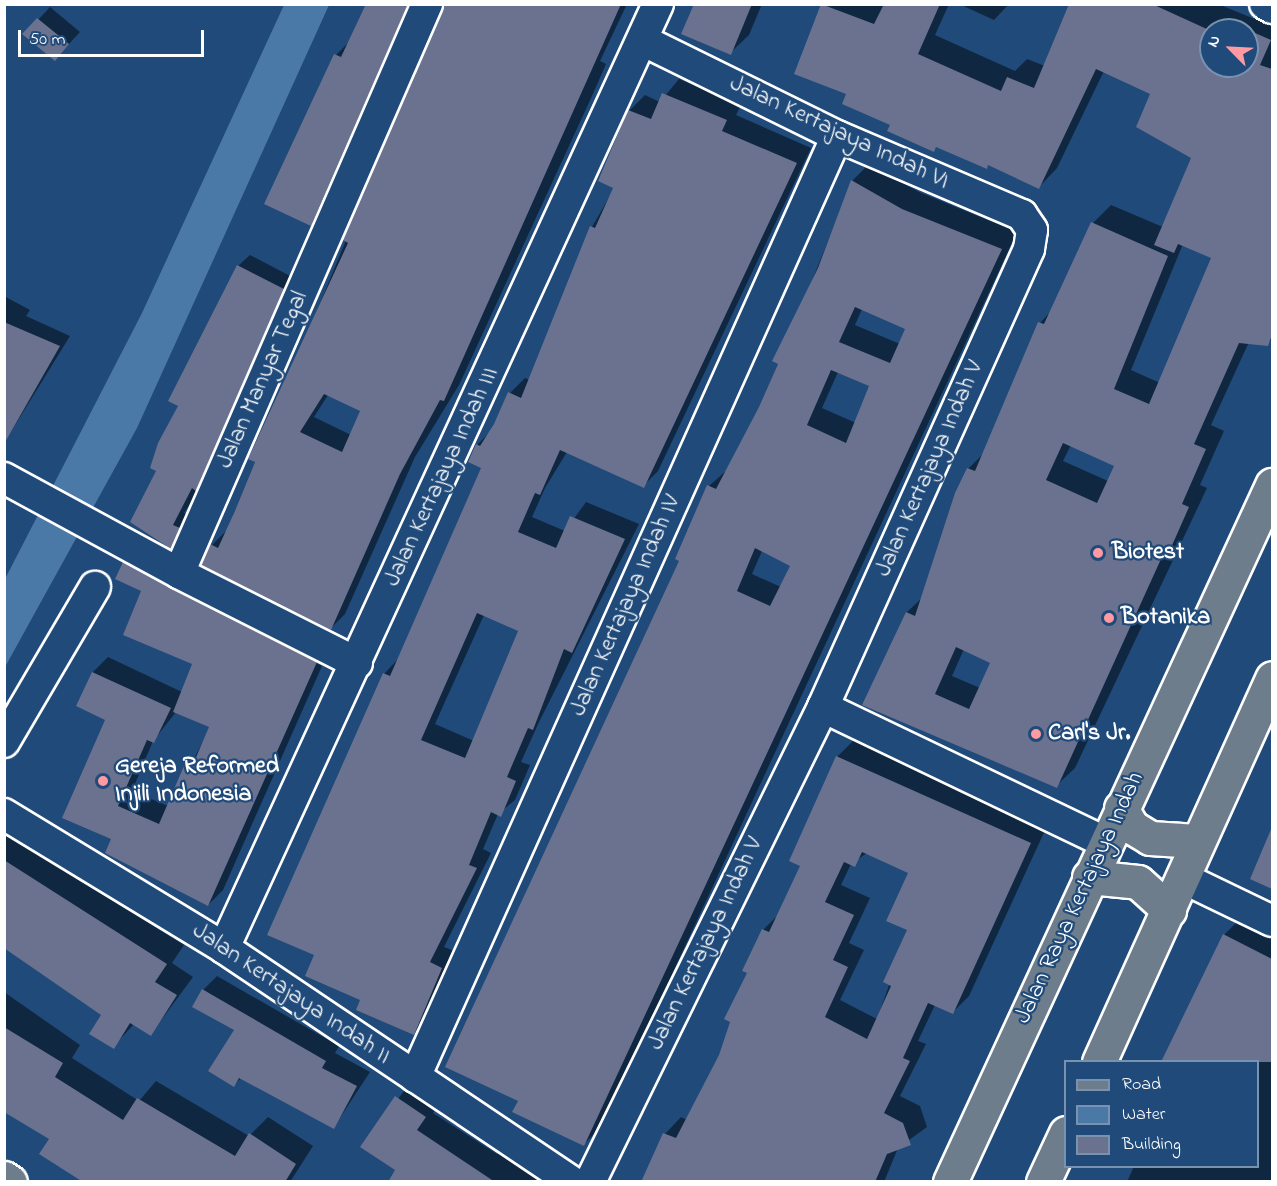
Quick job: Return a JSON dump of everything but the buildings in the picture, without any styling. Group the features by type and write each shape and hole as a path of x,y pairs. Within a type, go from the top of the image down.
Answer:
{"main road":[{"name":"Jalan Raya Kertajaya Indah","path":"950,1182 1272,484"},
{"path":"1100,1060 1272,678"},
{"path":"1121,808 1132,827 1150,838 1198,841"},
{"path":"1089,877 1138,882 1169,910"},
{"path":"1043,1182 1064,1135"},
{"path":"4,1178 10,1182"}],"street":[{"name":"Jalan Manyar Tegal","path":"179,573 427,4"},
{"name":"Jalan Kertajaya Indah III","path":"224,948 658,4"},
{"path":"1265,4 1272,8"},
{"name":"Jalan Kertajaya Indah VI","path":"642,40 837,136 1022,215 1032,230"},
{"name":"Jalan Kertajaya Indah IV","path":"415,1077 837,136"},
{"name":"Jalan Kertajaya Indah V","path":"590,1182 823,707 1029,249 1032,230"},
{"path":"4,478 32,497 100,527 179,573 357,663"},
{"path":"4,742 95,587"},
{"path":"823,707 1105,842"},
{"name":"Jalan Kertajaya Indah II","path":"4,814 224,948 572,1182"},
{"path":"1183,878 1272,921"}],"water":[{"path":"284,5 329,5 137,428 5,667 5,579 142,313"}],"place":[{"name":"Biotest","path":"1098,553"},
{"name":"Botanika","path":"1109,618"},
{"name":"Carl's Jr.","path":"1036,734"},
{"name":"Gereja Reformed Injili Indonesia","path":"103,781"}]}
